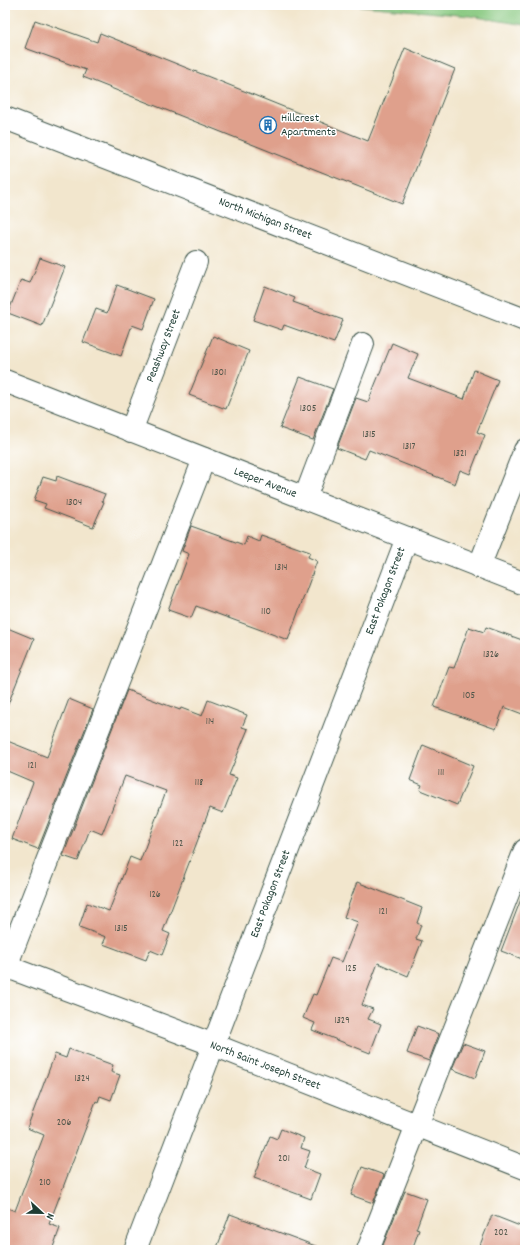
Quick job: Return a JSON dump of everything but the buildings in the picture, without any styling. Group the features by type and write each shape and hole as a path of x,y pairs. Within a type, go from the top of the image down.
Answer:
{"street":[{"name":"North Michigan Street","path":"5,118 525,320"},
{"name":"Peashway Street","path":"131,431 196,262"},
{"path":"305,498 363,344"},
{"name":"Leeper Avenue","path":"5,381 525,584"},
{"path":"480,567 525,450"},
{"path":"5,967 204,459"},
{"name":"East Pokagon Street","path":"135,1250 406,538"},
{"path":"368,1250 525,850"},
{"name":"North Saint Joseph Street","path":"5,967 214,1045 525,1168"}],"green space":[{"path":"352,5 525,5 525,25 470,16"}],"place":[{"name":"Hillcrest Apartments","path":"268,125"}]}
